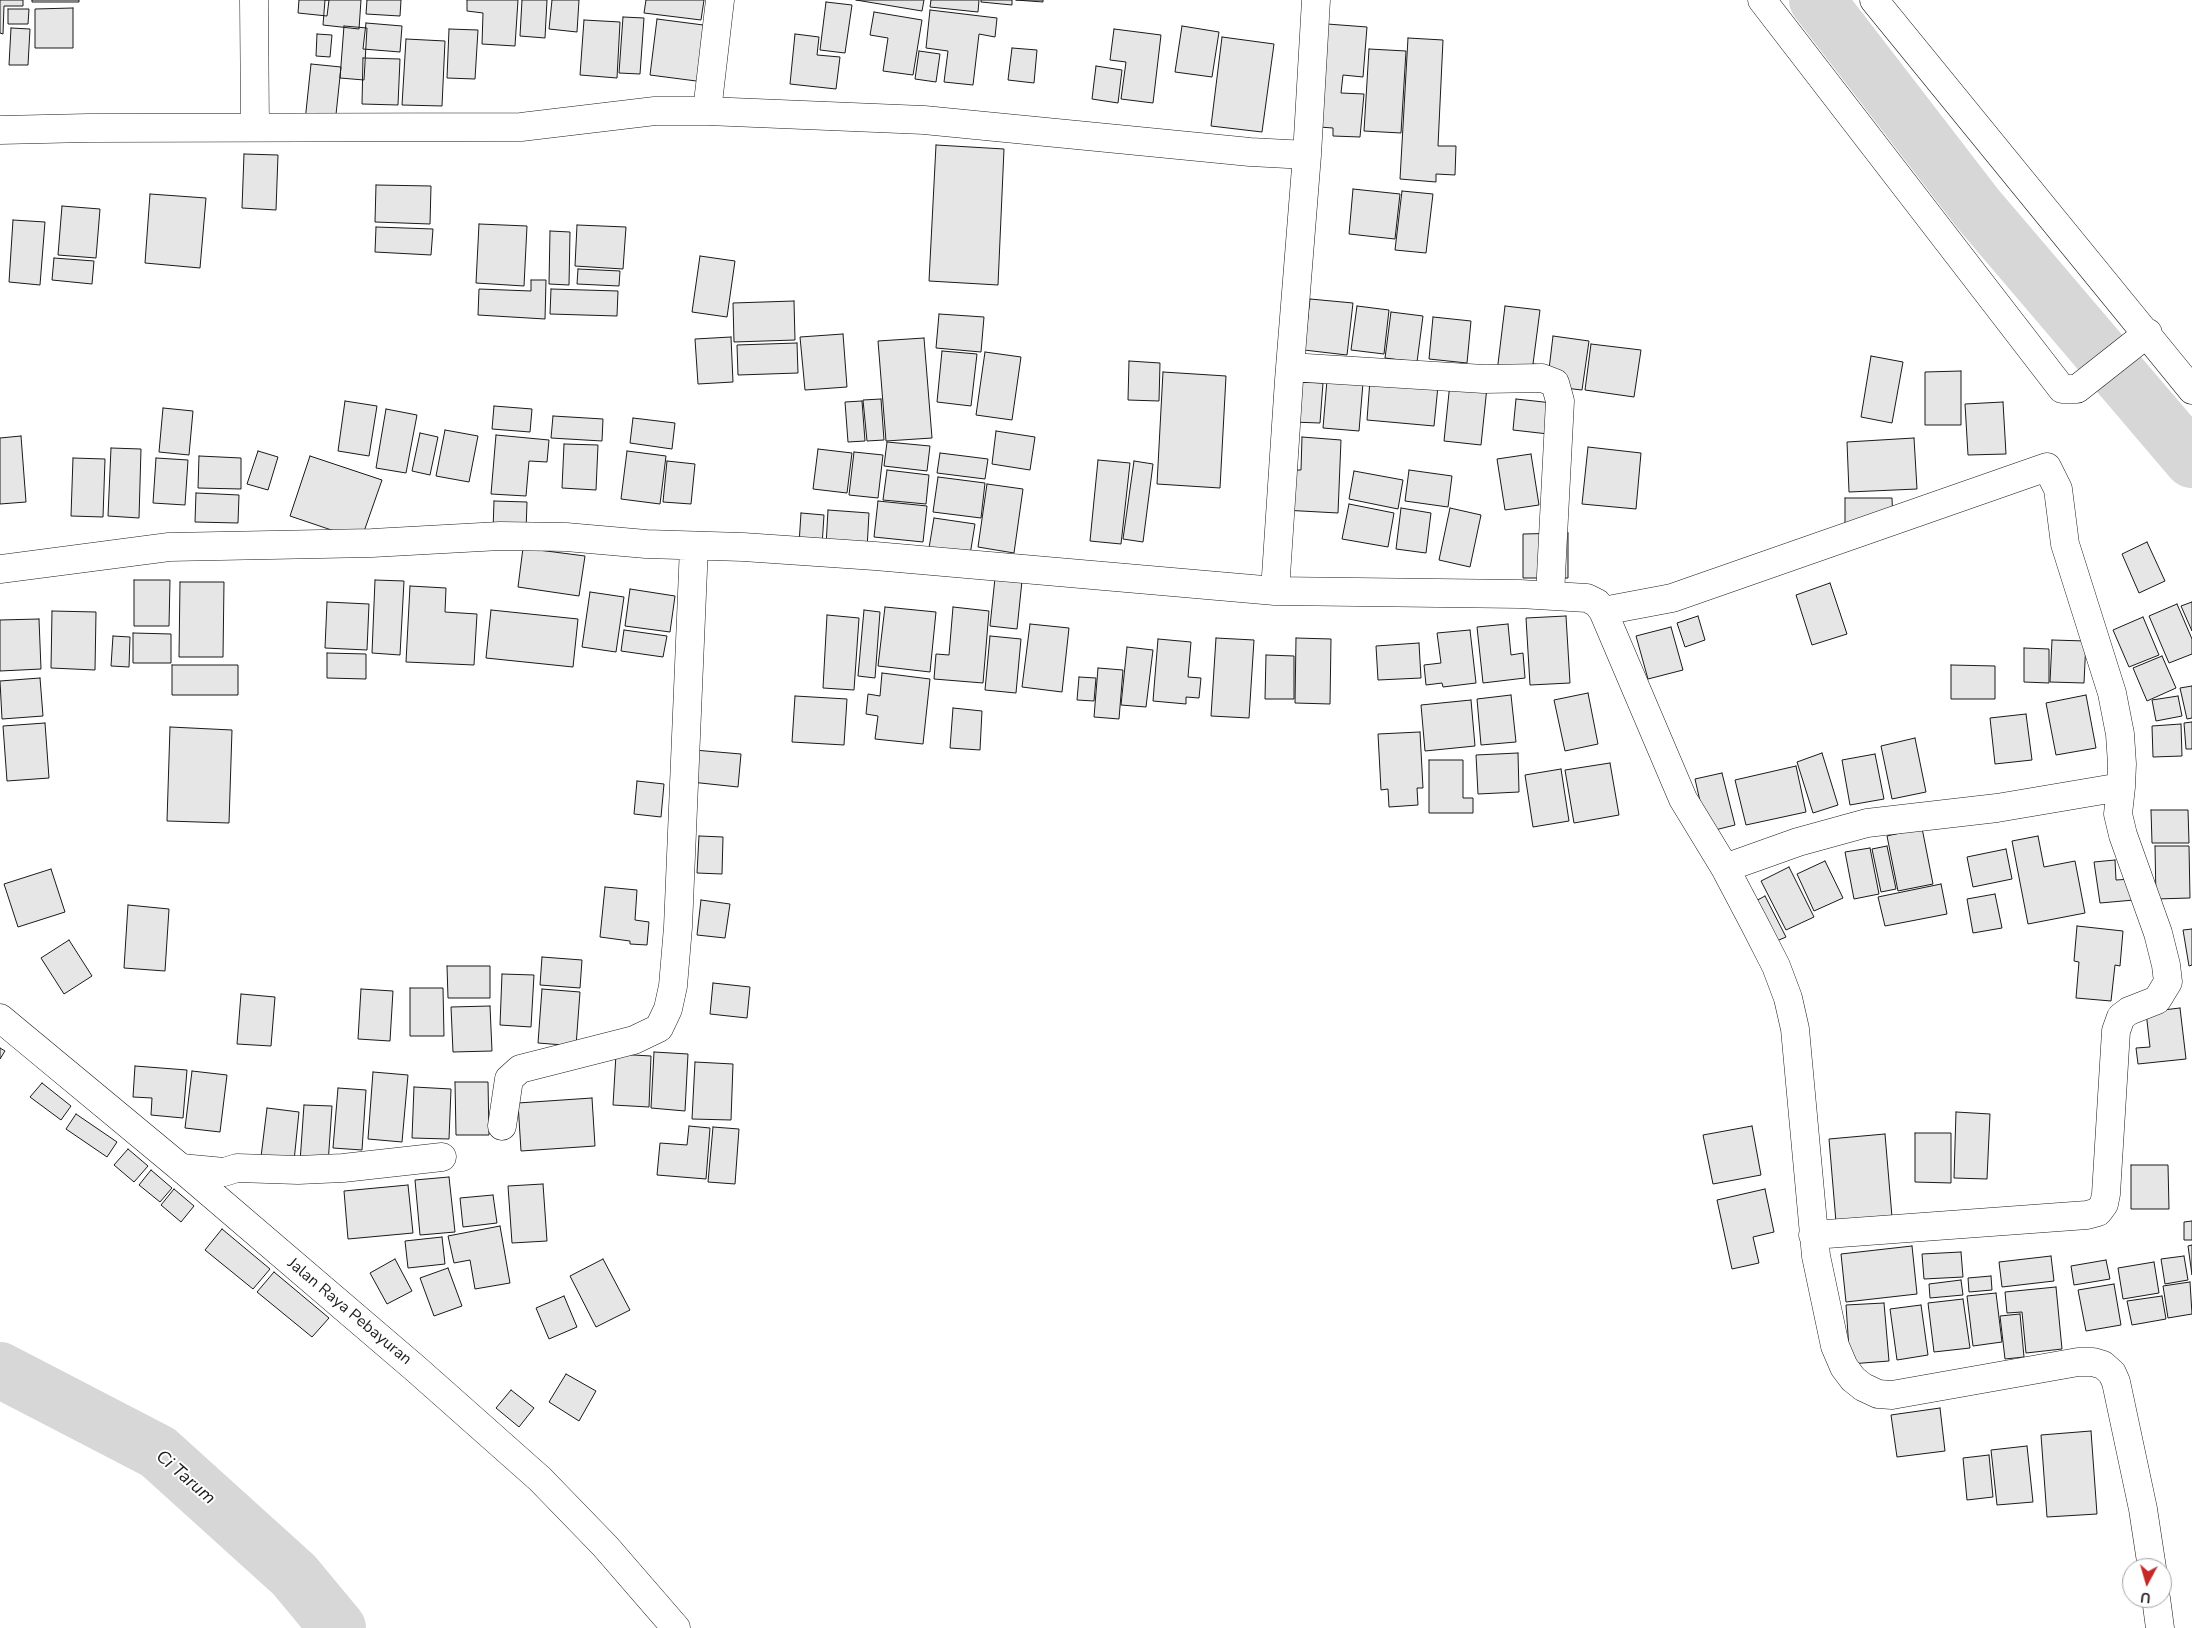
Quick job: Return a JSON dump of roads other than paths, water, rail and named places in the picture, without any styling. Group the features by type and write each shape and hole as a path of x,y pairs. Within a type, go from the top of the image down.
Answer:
{"street":[{"path":"254,0 255,127"},
{"path":"707,111 720,0"},
{"path":"1276,591 1316,0"},
{"path":"1762,0 2062,389 2077,389 2142,338"},
{"path":"1874,0 2142,338 2192,390"},
{"path":"0,130 255,127 521,127 655,111 707,111 924,120 1250,152 1307,155"},
{"path":"1290,366 1484,379 1542,378 1555,383 1560,401 1550,595"},
{"path":"1603,611 1672,598 2047,467 2058,489 2065,544 2112,693 2120,734 2122,764 2118,814 2123,835 2158,933 2168,982 2158,1000 2129,1011 2121,1017 2116,1031 2104,1204 2098,1212 2087,1215 1814,1235"},
{"path":"0,569 169,547 372,543 500,536 566,537 875,556 1276,591 1550,595 1587,598 1597,603 1603,611 1683,799 1725,868 1776,966 1788,998 1795,1029 1814,1235 1835,1346 1844,1367 1853,1379 1863,1387 1878,1394 1892,1395 2078,1362 2093,1362 2103,1365 2112,1373 2116,1382 2143,1508 2150,1558"},
{"path":"502,1126 509,1079 520,1070 634,1040 659,1028 668,1009 673,986 678,927 694,546"},
{"path":"1725,868 1798,842 1867,823 1997,808 2120,787"},
{"name":"Jalan Raya Pebayuran","path":"0,1018 181,1168 416,1369 540,1479 604,1546 676,1628"},
{"path":"181,1168 224,1172 237,1168 298,1170 343,1168 442,1157"},
{"path":"2157,1608 2160,1628"}],"waterway":[{"path":"1817,0 1978,209 2192,460"},
{"name":"Ci Tarum","path":"0,1370 158,1452 294,1575 338,1628"}]}
